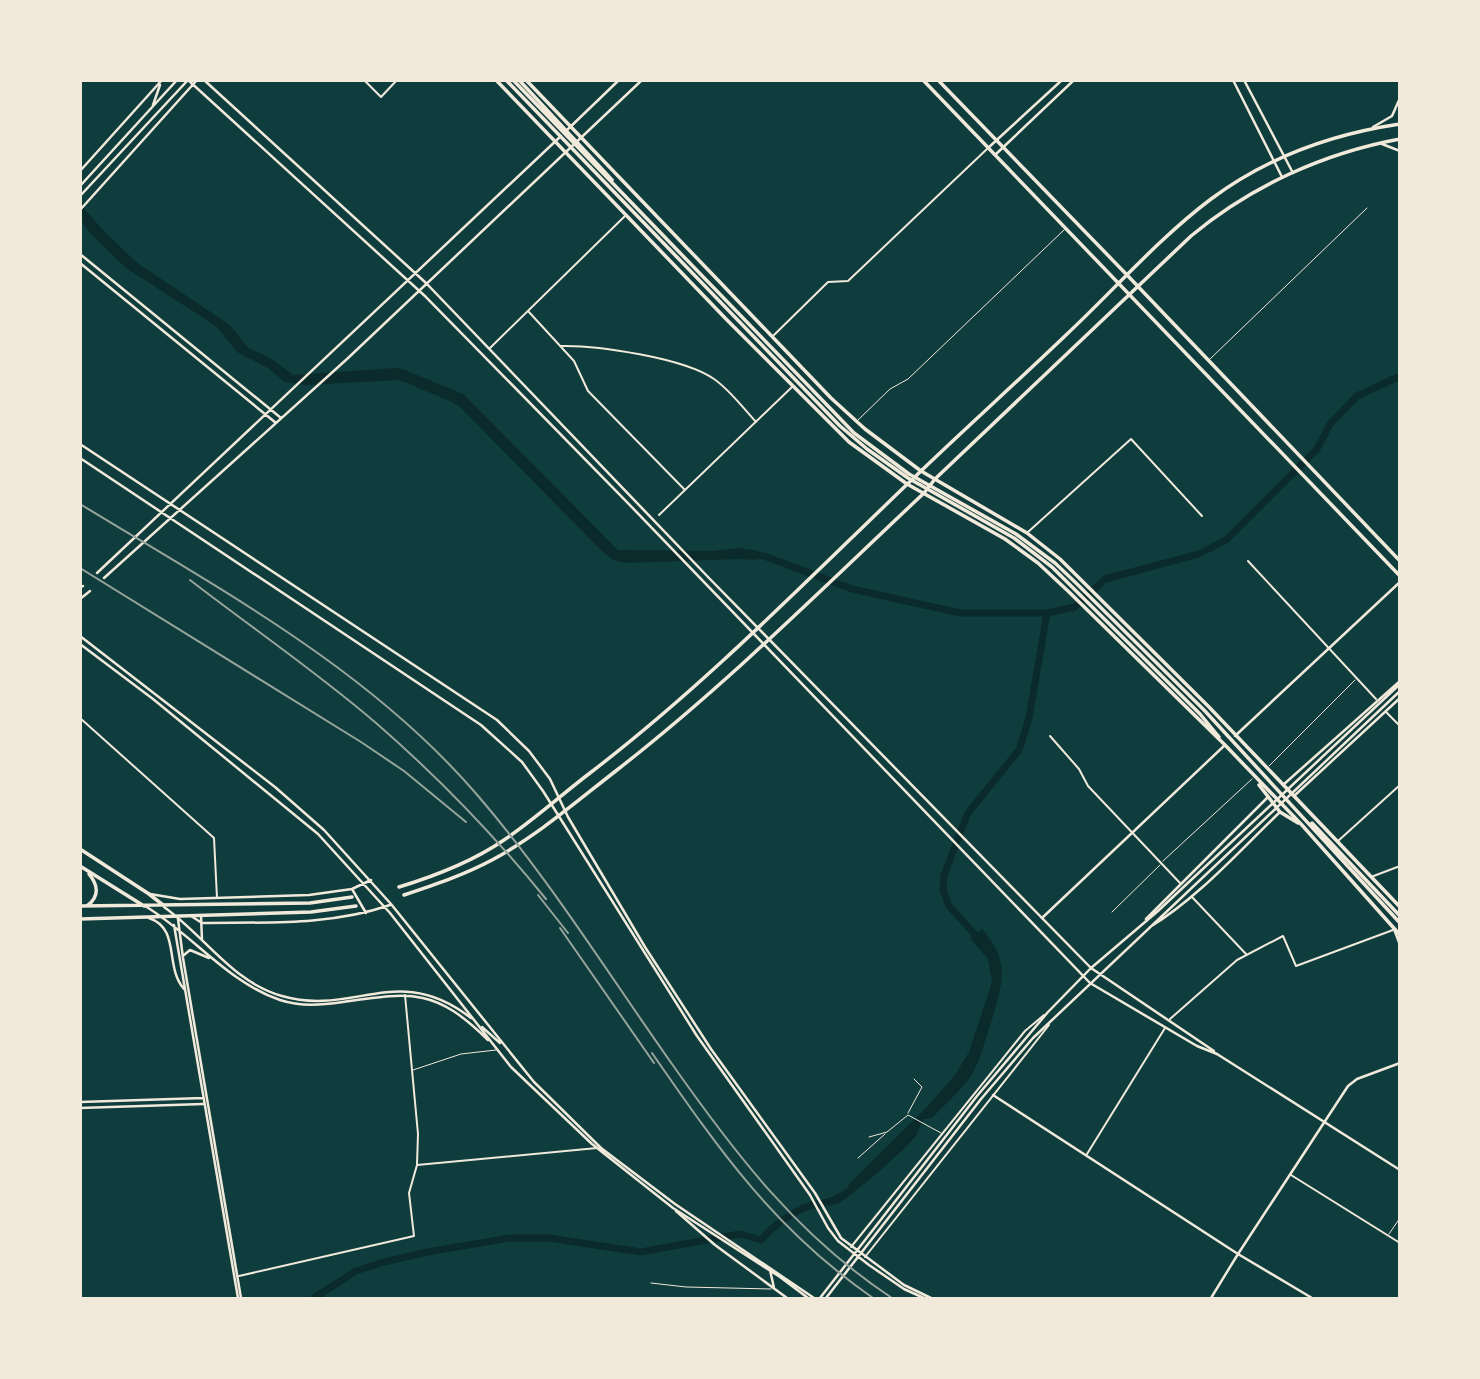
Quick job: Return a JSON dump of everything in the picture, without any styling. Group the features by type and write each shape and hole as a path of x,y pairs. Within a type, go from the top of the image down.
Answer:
{"main road":[{"path":"80,186 177,80"},
{"path":"80,196 188,80 418,291 624,499 1090,983 1197,1046 1217,1054"},
{"path":"80,210 197,80"},
{"path":"204,80 426,283 709,578 760,627 1091,968 1217,1054 1399,1170"},
{"path":"496,80 849,442 907,484 1005,539 1038,563 1069,592 1225,745 1301,824 1399,934"},
{"path":"506,80 847,432 908,478 1014,538 1052,568 1229,738 1289,800 1399,923"},
{"path":"516,80 854,433 909,474 994,520 1046,556 1076,583 1202,712 1225,745"},
{"path":"526,80 772,338 856,422 921,471 1027,533 1081,579 1294,796 1399,916"},
{"path":"97,573 620,80"},
{"path":"104,579 346,359 642,80"},
{"path":"923,80 1310,480 1399,576"},
{"path":"938,80 1399,561"},
{"path":"988,148 1062,80"},
{"path":"995,155 1074,80"},
{"path":"1233,80 1282,178"},
{"path":"1244,80 1293,173"},
{"path":"1399,80 1399,87"},
{"path":"153,107 161,81"},
{"path":"80,171 161,81"},
{"path":"1370,129 1392,116 1399,105 1399,98"},
{"path":"398,887 440,873 501,842 673,707 839,552 1162,241 1212,198 1238,181 1320,142 1399,124"},
{"path":"404,895 494,859 566,810 681,720 764,646 1191,236 1223,211 1282,178 1340,153 1399,139"},
{"path":"1376,143 1399,151"},
{"path":"80,254 281,418"},
{"path":"80,263 276,422"},
{"path":"80,444 498,720 529,751 559,796 652,959 712,1049 815,1193 841,1238 904,1285 931,1298"},
{"path":"80,458 481,725 522,762 559,815 697,1036 810,1195 828,1228 838,1241 869,1265 924,1298"},
{"path":"1235,736 1399,582"},
{"path":"80,598 90,591"},
{"path":"80,636 275,788 324,830 371,880 534,1082 601,1148 711,1231"},
{"path":"80,644 153,699 318,834 384,907 511,1067 598,1148 715,1245 787,1298"},
{"path":"1283,785 1399,682"},
{"path":"1294,796 1386,711 1397,693 1399,682"},
{"path":"820,1298 1048,1012 1091,968 1158,911 1397,693"},
{"path":"826,1298 1033,1038 1397,693"},
{"path":"1215,714 1229,738"},
{"path":"1042,918 1225,745"},
{"path":"1254,778 1280,812 1301,824"},
{"path":"1140,925 1267,798"},
{"path":"1289,800 1399,907"},
{"path":"1144,931 1192,896 1280,812"},
{"path":"80,849 149,894 178,917 202,940 217,960"},
{"path":"80,866 179,928 253,987 288,1002 328,1004 405,995 432,999 452,1009 498,1050"},
{"path":"86,870 97,887 95,897 86,906"},
{"path":"149,894 180,899 309,895 352,889 371,880"},
{"path":"352,889 366,913"},
{"path":"80,906 310,903 352,897"},
{"path":"191,916 202,923 313,921 366,913 391,904"},
{"path":"80,919 312,912 356,906"},
{"path":"201,916 202,940"},
{"path":"146,917 157,921 166,930 176,980 185,992"},
{"path":"178,917 240,1298"},
{"path":"174,925 240,1298"},
{"path":"1394,929 1399,945"},
{"path":"183,958 190,950 217,960 252,983 285,997 319,1001 393,991 417,992 446,1001 475,1021 507,1049"},
{"path":"1211,1298 1289,1174 1353,1082 1399,1063"},
{"path":"993,1095 1238,1254 1312,1298"},
{"path":"80,1102 203,1098"},
{"path":"80,1108 204,1104"},
{"path":"668,1205 814,1298"},
{"path":"729,1242 808,1298"},
{"path":"770,1270 774,1289"}],"street":[{"path":"364,80 381,97 397,80"},
{"path":"772,338 828,282 848,281 988,148"},
{"path":"489,348 626,214"},
{"path":"527,311 574,361 588,391 685,490"},
{"path":"560,346 581,346 633,354 692,367 722,386 756,422"},
{"path":"659,515 792,386"},
{"path":"1027,533 1131,439 1202,516"},
{"path":"1248,561 1377,700"},
{"path":"1386,711 1399,726"},
{"path":"80,718 214,838 217,898"},
{"path":"1050,736 1079,769 1088,786 1180,883"},
{"path":"1335,843 1399,785"},
{"path":"1371,877 1399,866"},
{"path":"1192,896 1247,955"},
{"path":"1169,1020 1237,960 1283,936 1296,967 1394,929"},
{"path":"238,1277 414,1236 409,1193 417,1165 418,1134 405,995"},
{"path":"851,1247 1024,1031 1048,1012"},
{"path":"864,1257 1054,1017"},
{"path":"1087,1155 1165,1027"},
{"path":"417,1165 598,1148"},
{"path":"1289,1174 1399,1243"}],"lane":[{"path":"1208,360 1367,208"},
{"path":"856,422 890,389 908,379 1066,229"},
{"path":"1268,768 1357,678"},
{"path":"1112,912 1254,778"},
{"path":"413,1070 461,1054 498,1050"},
{"path":"908,1115 907,1111 922,1087 914,1079"},
{"path":"908,1115 941,1133"},
{"path":"858,1158 908,1115"},
{"path":"869,1137 887,1132"},
{"path":"1388,1236 1399,1218"},
{"path":"652,1283 686,1287 774,1289"}],"water":[{"path":"81,205 136,262 230,325 248,348 269,357 293,375 396,368 463,394 618,550 713,551 738,548 759,551 757,560 627,563 613,560 461,408 399,380 305,385 285,382 268,368 237,352 216,326 126,268 90,233 81,220"},
{"path":"982,929 998,953 1002,977 980,1058 972,1074 932,1118 924,1119 917,1134 904,1149 852,1194 835,1205 821,1205 809,1201 827,1199 849,1188 848,1185 928,1106 955,1075 969,1052 992,982 988,959 970,938"}],"waterway":[{"path":"751,555 764,556 852,589 960,613 1047,613 1075,607 1105,579 1199,554 1226,540 1317,449 1330,424 1357,396 1400,376"},
{"path":"980,940 949,906 943,890 944,875 968,813 1019,750 1029,718 1047,613"},
{"path":"314,1298 356,1271 384,1262 510,1238 549,1238 641,1252 740,1234 761,1240 788,1217 804,1208 820,1204"}],"railway":[{"path":"80,504 292,635 391,710 437,751 479,797 530,861 696,1098 745,1162 798,1221 827,1248 892,1298"},
{"path":"80,568 361,742 404,771 466,822"},
{"path":"190,580 331,686 399,743 486,830 546,899"},
{"path":"538,895 568,933"},
{"path":"560,928 654,1063"},
{"path":"652,1053 701,1123 777,1216 838,1272 873,1298"}]}
